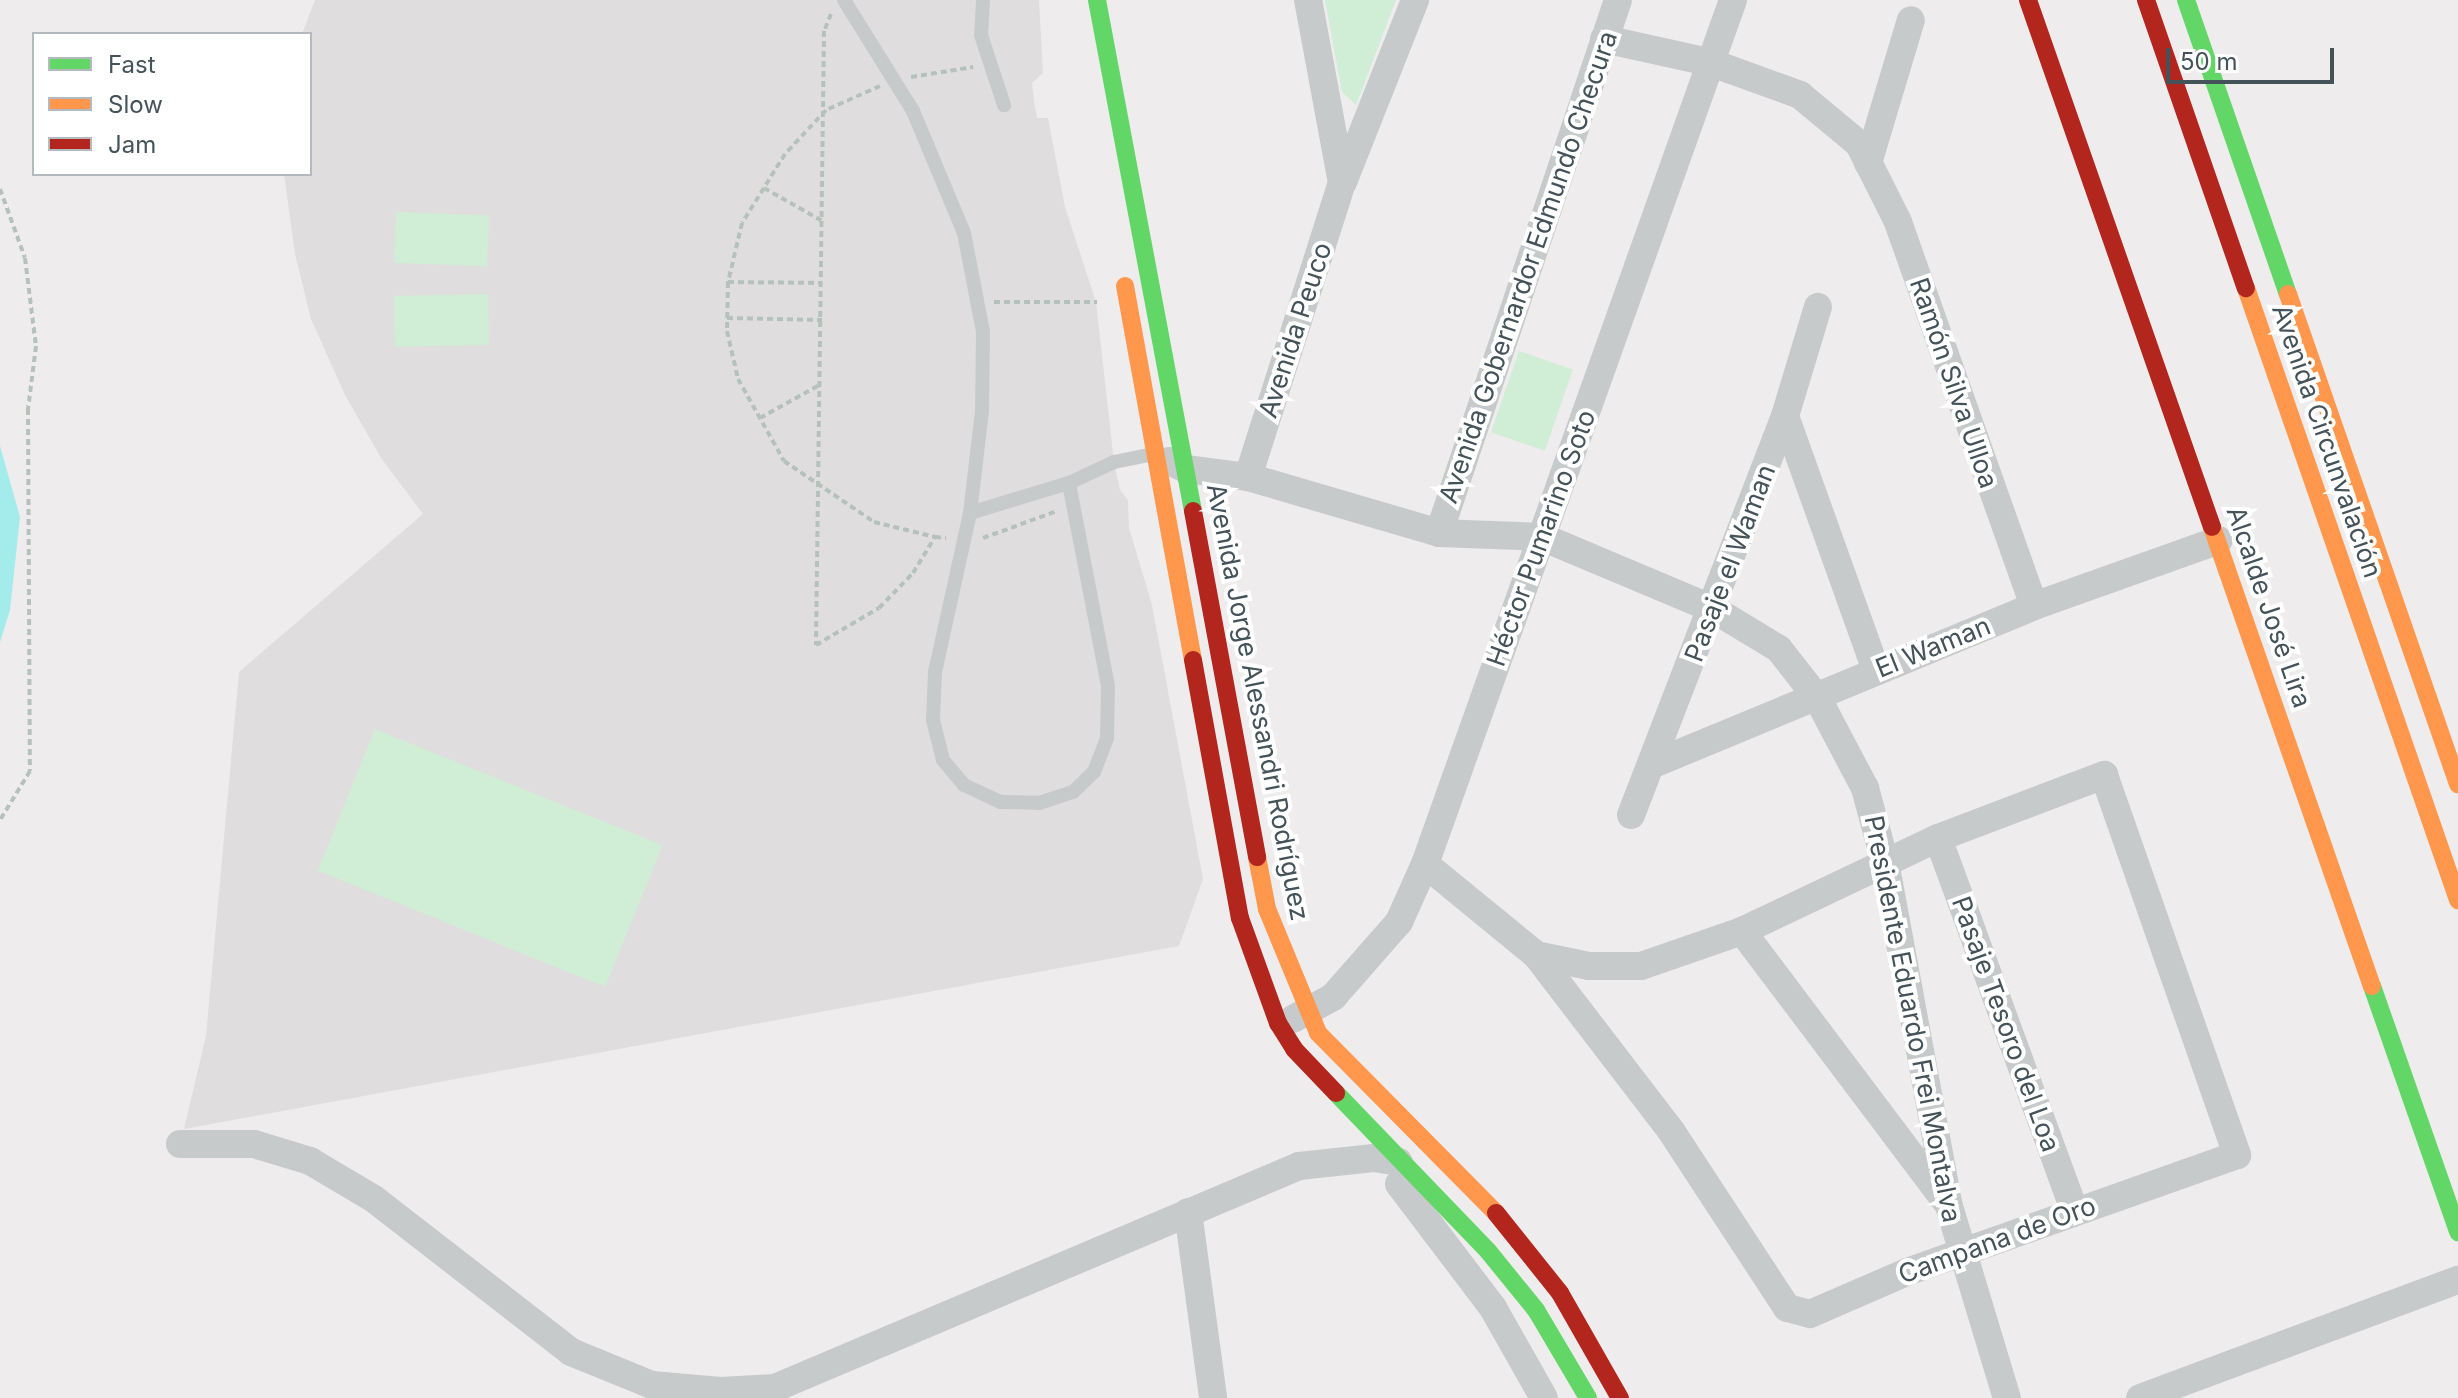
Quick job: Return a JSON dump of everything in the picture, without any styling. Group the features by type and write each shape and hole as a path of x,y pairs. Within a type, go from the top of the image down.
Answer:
{"main road":[{"name":"Avenida Jorge Alessandri Rodríguez","path":"1097,0 1267,909 1318,1033 1493,1209 1560,1293 1620,1398"},
{"name":"Alcalde José Lira","path":"2028,0 2458,1232"},
{"name":"Avenida Circunvalación","path":"2146,0 2458,900"},
{"name":"Avenida Circunvalación","path":"2186,0 2458,784"},
{"path":"1122,267 1240,918 1278,1023 1294,1049 1386,1160 1488,1251 1536,1310 1588,1398"}],"street":[{"name":"Avenida Peuco","path":"1308,0 1342,183"},
{"name":"Avenida Peuco","path":"1248,477 1342,183 1415,0"},
{"name":"Avenida Gobernardor Edmundo Checura","path":"1439,533 1618,0"},
{"name":"Héctor Pumarino Soto","path":"1278,1023 1309,1014 1333,997 1399,922 1425,864 1733,0"},
{"path":"1868,163 1911,20"},
{"name":"Ramón Silva Ulloa","path":"1604,39 1709,62 1800,95 1859,144 1898,222 2034,606"},
{"name":"Pasaje el Waman","path":"1631,815 1785,416 1818,307"},
{"path":"1785,416 1876,670"},
{"name":"Presidente Eduardo Frei Montalva","path":"1154,454 1186,469 1248,477 1439,533 1542,537 1713,609 1779,649 1818,699 1865,788 1885,862 1948,1203 2007,1398"},
{"name":"El Waman","path":"1651,765 1818,699 1876,670 2034,606 2219,540"},
{"name":"Campana de Oro","path":"1536,955 1672,1132 1787,1308 1810,1314 2074,1210 2237,1155 2104,775 1938,838"},
{"path":"1425,864 1536,955 1589,966 1641,966 1742,931 1938,838"},
{"name":"Pasaje Tesoro del Loa","path":"1938,838 2074,1210"},
{"path":"1742,931 1948,1203"},
{"path":"180,1144 254,1144 310,1161 374,1199 506,1306 571,1352 652,1385 776,1393 1299,1166 1386,1160 1460,1263 1544,1398"},
{"path":"1188,1212 1213,1398"},
{"path":"2140,1398 2458,1280"}],"lane":[{"path":"844,0 913,111 964,233 983,332 982,411 970,513 935,672 933,720 943,760 964,785 1000,802 1039,803 1073,792 1094,772 1107,738 1108,686 1069,483"},
{"path":"983,0 981,35 988,65 1004,105"},
{"path":"1090,85 1112,78"},
{"path":"970,513 1069,483 1114,462 1154,454"}],"path":[{"path":"835,0 824,31 826,110 816,645 879,608 913,573 935,537"},
{"path":"988,65 893,80 826,110 785,154 742,223 728,282 727,318 738,379 784,461 874,522 935,537 984,538 1073,505"},
{"path":"764,188 824,222"},
{"path":"0,189 25,258 36,346 28,409 30,771 0,820"},
{"path":"728,282 823,283"},
{"path":"977,301 1050,304 1127,297"},
{"path":"727,318 822,320"},
{"path":"760,418 821,384"}],"shaded area":[{"path":"315,0 1039,0 1043,73 1032,83 1037,118 1048,118 1065,207 1096,302 1114,462 1120,490 1128,500 1129,528 1152,605 1203,879 1179,946 184,1129 206,1036 239,672 423,514 381,458 345,395 311,319 295,254 284,176 312,176 312,32 303,32"}],"green space":[{"path":"1325,0 1396,0 1356,105 1342,92"},
{"path":"396,212 489,215 487,266 394,263"},
{"path":"488,294 489,345 395,347 394,296"},
{"path":"1519,351 1573,370 1545,451 1491,432"},
{"path":"375,729 662,845 605,987 318,871"}],"water":[{"path":"0,446 20,517 10,610 0,642"}],"traffic: fast":[{"path":"1097,0 1193,511"},
{"path":"2186,0 2288,294"},
{"path":"2372,986 2458,1232"},
{"path":"1336,1093 1488,1251 1536,1310 1588,1398"}],"traffic: slow":[{"path":"1125,286 1193,660"},
{"path":"2246,288 2458,900"},
{"path":"2288,294 2458,784"},
{"path":"2212,527 2372,986"},
{"path":"1257,857 1267,909 1318,1033 1496,1213"}],"traffic: jam":[{"path":"2028,0 2212,527"},
{"path":"2146,0 2246,288"},
{"path":"1193,511 1257,857"},
{"path":"1193,660 1240,918 1278,1023 1294,1049 1336,1093"},
{"path":"1496,1213 1560,1293 1620,1398"}]}
